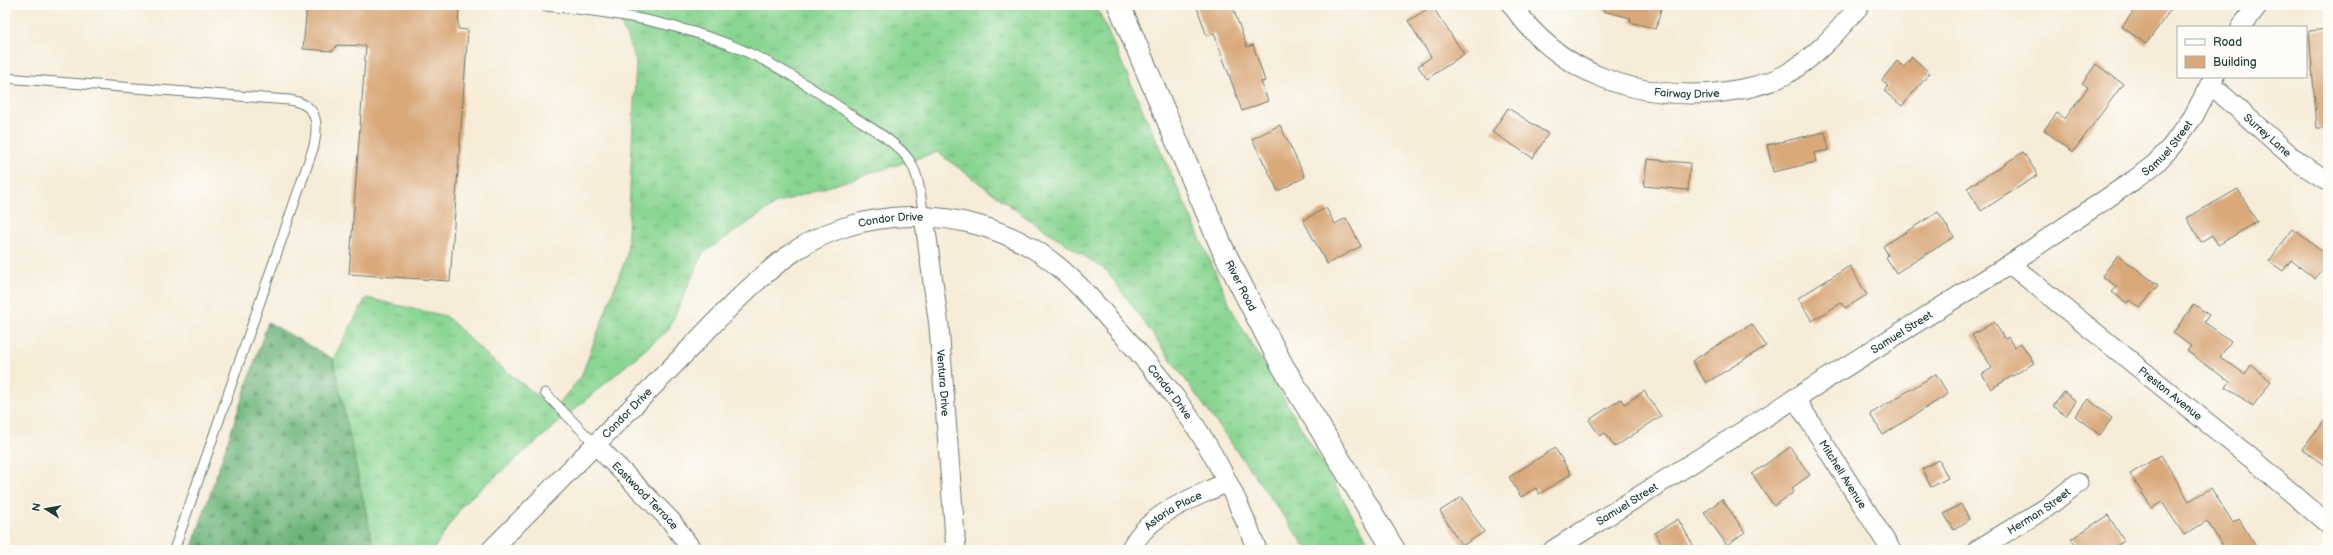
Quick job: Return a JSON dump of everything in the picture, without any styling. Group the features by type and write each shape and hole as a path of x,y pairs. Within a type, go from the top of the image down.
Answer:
{"street":[{"name":"River Road","path":"1118,5 1223,250 1282,365 1394,550"},
{"name":"Fairway Drive","path":"1512,5 1534,32 1553,49 1581,68 1608,81 1634,89 1658,93 1699,94 1735,91 1760,85 1784,76 1806,62 1825,45 1860,5"},
{"path":"2242,26 2258,5"},
{"name":"Surrey Lane","path":"2212,80 2298,162 2328,181"},
{"name":"Samuel Street","path":"1553,550 2010,264 2155,164 2171,147 2193,117 2212,80"},
{"name":"Condor Drive","path":"491,550 739,300 785,258 823,235 866,221 891,216 924,216 973,224 1010,237 1039,252 1070,277 1095,302 1176,398 1244,513 1257,550"},
{"name":"Ventura Drive","path":"924,216 939,326 956,550"},
{"name":"Preston Avenue","path":"2010,264 2251,458 2328,524"},
{"name":"Mitchell Avenue","path":"1795,398 1891,550"},
{"name":"Eastwood Terrace","path":"596,444 671,521 692,550"},
{"name":"Astoria Place","path":"1130,550 1148,525 1164,513 1227,482"},
{"name":"Herman Street","path":"1977,550 2046,508 2078,483"}],"lane":[{"path":"545,6 612,13 657,23 734,46 780,69 824,96 896,146 907,156 915,172 924,216"},
{"path":"5,78 289,100 300,102 310,109 317,120 314,146 174,550"},
{"path":"545,393 596,444"}],"green space":[{"path":"614,5 1096,5 1233,312 1373,550 1308,550 1107,271 1027,218 937,152 777,203 703,253 668,330 464,503 433,550 374,550 333,359 366,298 446,316 491,359 554,409 581,377 627,255 636,61"},
{"path":"268,322 333,359 374,550 191,550"}],"building":[{"path":"307,5 459,5 458,29 468,30 450,281 349,274 366,46 337,45 333,51 303,49"},
{"path":"1196,5 1232,5 1247,47 1253,45 1265,81 1261,82 1268,101 1242,111 1214,33 1207,36"},
{"path":"1604,5 1662,5 1656,29 1630,22 1631,18 1603,11"},
{"path":"2138,5 2174,5 2146,44 2122,27"},
{"path":"1432,6 1464,54 1427,79 1418,66 1431,57 1408,21"},
{"path":"2328,29 2328,128 2317,128 2309,31"},
{"path":"1912,57 1930,73 1902,106 1884,91 1888,86 1882,80 1897,61 1904,67"},
{"path":"2096,64 2123,84 2073,152 2044,130 2057,113 2065,119 2088,87 2082,83"},
{"path":"1508,108 1548,134 1533,158 1492,132"},
{"path":"1280,125 1305,177 1278,191 1252,139"},
{"path":"1825,132 1829,150 1814,153 1816,162 1773,172 1767,145"},
{"path":"2023,152 2038,175 1981,211 1967,188"},
{"path":"1647,159 1690,163 1688,190 1644,186"},
{"path":"2238,189 2257,222 2218,245 2212,235 2201,242 2187,218"},
{"path":"1326,208 1335,224 1346,218 1361,246 1327,264 1303,220"},
{"path":"1938,212 1954,237 1896,273 1886,257 1888,255 1883,246"},
{"path":"2293,229 2328,256 2328,263 2315,279 2291,260 2283,271 2269,261"},
{"path":"2118,255 2158,285 2140,308 2129,300 2127,303 2112,292 2117,287 2102,276"},
{"path":"1850,266 1867,295 1845,308 1841,303 1812,321 1798,298"},
{"path":"2194,304 2209,315 2204,322 2231,341 2220,357 2245,374 2251,365 2271,381 2253,406 2226,387 2230,382 2187,351 2191,346 2173,333"},
{"path":"1994,322 2005,339 2008,337 2014,347 2021,343 2034,363 1991,389 1982,374 1992,368 1972,335"},
{"path":"1752,324 1766,346 1706,383 1692,361"},
{"path":"1936,374 1948,394 1883,435 1870,414"},
{"path":"1644,391 1661,416 1615,447 1605,433 1600,436 1589,420 1621,399 1625,404"},
{"path":"2064,392 2076,401 2066,416 2053,406"},
{"path":"2088,399 2112,418 2100,435 2075,416"},
{"path":"2328,415 2328,468 2302,449"},
{"path":"1790,447 1810,475 1792,488 1794,492 1774,506 1752,474"},
{"path":"1555,448 1571,474 1539,494 1536,488 1521,497 1509,477"},
{"path":"2161,455 2189,501 2211,488 2233,523 2239,519 2258,550 2225,550 2207,521 2184,535 2162,502 2152,508 2130,474"},
{"path":"1939,460 1948,478 1931,487 1922,469"},
{"path":"1462,497 1484,532 1462,546 1440,511"},
{"path":"1722,499 1745,532 1727,545 1704,513"},
{"path":"1961,504 1970,519 1954,530 1944,514"},
{"path":"2108,515 2124,541 2110,550 2078,550 2071,539"},
{"path":"1678,519 1693,545 1685,550 1665,550 1655,533"}]}
